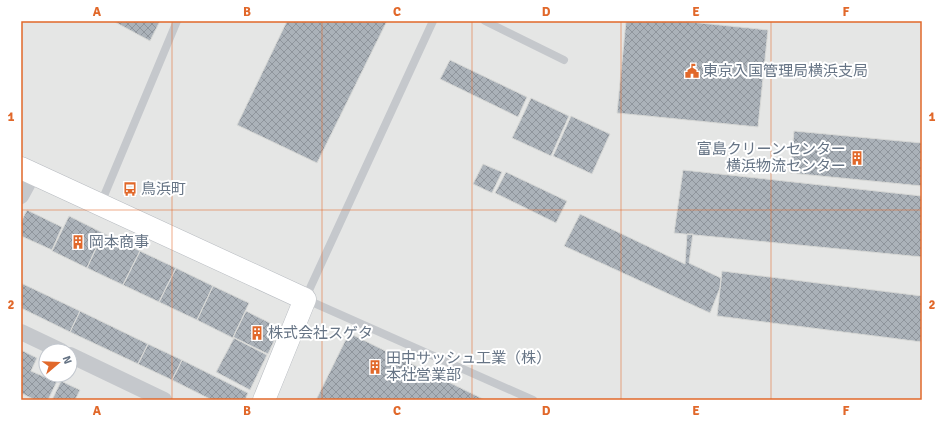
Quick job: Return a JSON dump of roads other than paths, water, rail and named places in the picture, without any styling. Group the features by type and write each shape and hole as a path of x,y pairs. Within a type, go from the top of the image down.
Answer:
{"street":[{"path":"21,196 27,171 305,299 264,400"},
{"path":"21,332 44,343"},
{"path":"78,359 164,400"}],"lane":[{"path":"100,204 177,21"},
{"path":"433,21 305,299 533,400"},
{"path":"485,21 564,60"}],"place":[{"name":"東京入国管理局横浜支局","path":"692,71"},
{"name":"富島クリーンセンター 横浜物流センター","path":"857,158"},
{"name":"鳥浜町","path":"130,189"},
{"name":"岡本商事","path":"78,242"},
{"name":"株式会社スゲタ","path":"257,333"},
{"name":"田中サッシュ工業（株） 本社営業部","path":"375,367"}]}
